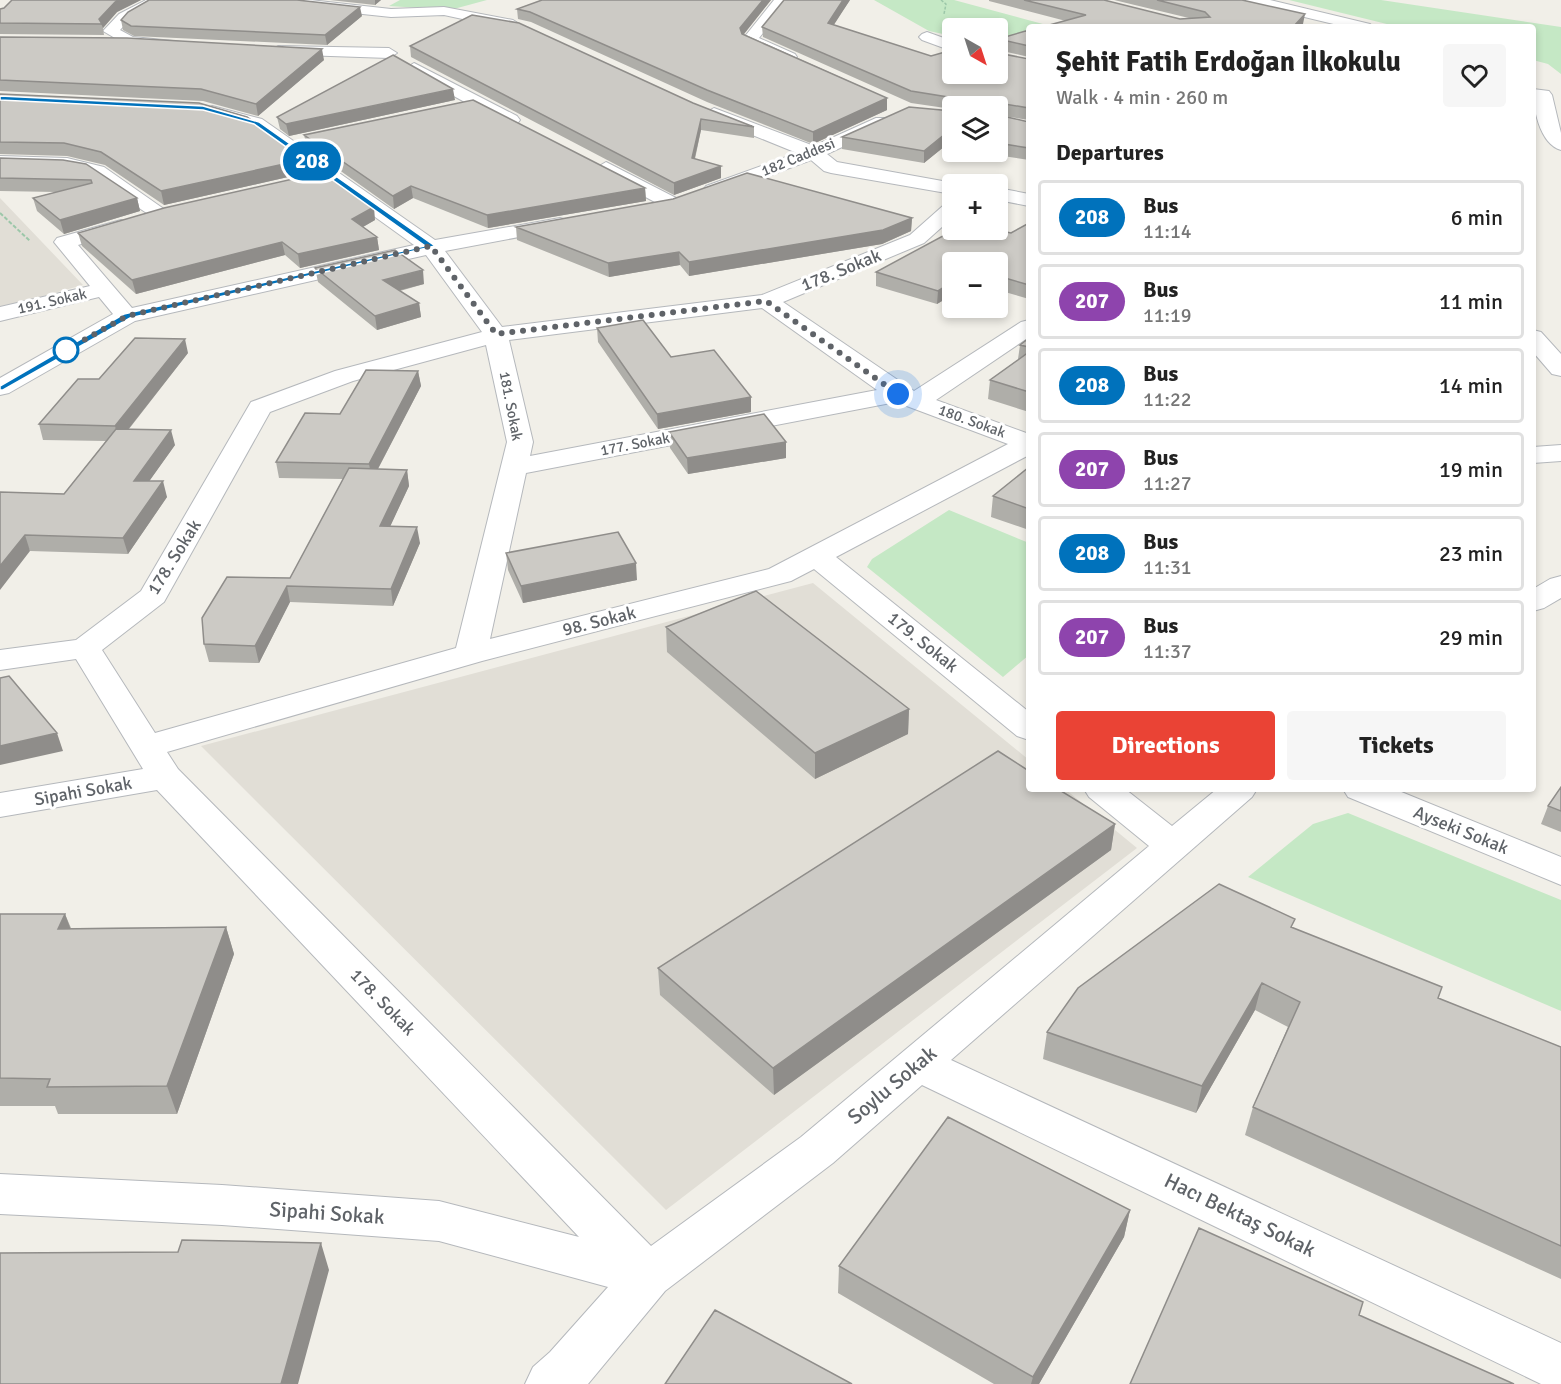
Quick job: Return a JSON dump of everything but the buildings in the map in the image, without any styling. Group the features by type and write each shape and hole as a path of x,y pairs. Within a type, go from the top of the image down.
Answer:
{"street":[{"path":"130,42 111,31 124,17 157,0"},
{"path":"268,0 391,13 444,11 525,27"},
{"path":"782,0 750,40 805,65"},
{"path":"1251,0 1352,24"},
{"path":"414,28 496,4"},
{"path":"927,37 942,42"},
{"path":"95,42 177,45"},
{"path":"260,50 343,54 393,49 477,103 529,129"},
{"path":"1538,94 1539,116 1561,144"},
{"path":"454,108 477,103"},
{"name":"181. Sokak","path":"191,108 203,108 256,123 431,246 496,334 520,442 471,654"},
{"path":"700,108 814,153 831,167 942,186"},
{"name":"182 Caddesi","path":"639,210 674,204 814,153 896,115"},
{"path":"284,144 307,139"},
{"path":"591,161 674,204"},
{"path":"0,162 67,164 97,171 161,214"},
{"path":"299,183 333,175"},
{"path":"1008,196 1026,199"},
{"path":"127,316 64,243 184,209"},
{"name":"178. Sokak","path":"648,1276 156,762 85,648 153,596 260,407 344,376 496,334 766,301 917,239 942,217"},
{"path":"0,388 127,316 431,246 581,220"},
{"name":"191. Sokak","path":"0,314 104,289"},
{"name":"180. Sokak","path":"766,301 908,398 1026,442"},
{"name":"177. Sokak","path":"514,467 908,398 1026,329"},
{"path":"1536,340 1561,369"},
{"name":"98. Sokak","path":"156,762 471,654 780,575 1026,445"},
{"path":"1536,455 1561,453"},
{"name":"179. Sokak","path":"817,556 1026,727"},
{"path":"1536,600 1561,585"},
{"path":"0,660 85,648"},
{"name":"Sipahi Sokak","path":"0,805 156,762"},
{"path":"1106,792 1174,847"},
{"name":"Soylu Sokak","path":"551,1384 568,1369 648,1276 817,1150 1236,792"},
{"name":"Ayseki Sokak","path":"1368,792 1561,872"},
{"name":"Hacı Bektaş Sokak","path":"917,1064 1561,1368"},
{"name":"Sipahi Sokak","path":"0,1194 222,1204 439,1221 648,1276"}],"path":[{"path":"946,4 947,0"},
{"path":"0,213 31,242 64,243"}],"shaded area":[{"path":"0,198 83,285 0,308"},
{"path":"813,583 1026,758 1026,792 1069,792 1137,848 666,1210 201,746"}],"green space":[{"path":"400,0 487,0 450,10 389,6"},
{"path":"874,0 954,0 1043,24 1026,24 1026,49 1008,47 1008,18 942,18 942,34 929,31"},
{"path":"1289,0 1381,0 1561,27 1561,74 1548,64 1536,61 1536,24 1387,24"},
{"path":"949,510 1026,542 1026,658 1003,677 867,567 872,559"},
{"path":"1348,813 1561,900 1561,1011 1248,877 1313,824"}],"bus line":[{"name":"208","path":"0,98 203,108 256,123 267,133 333,175 431,246 127,316 0,388"}],"route":[{"path":"66,350 127,316 431,246 496,334 766,301 898,394"}]}
